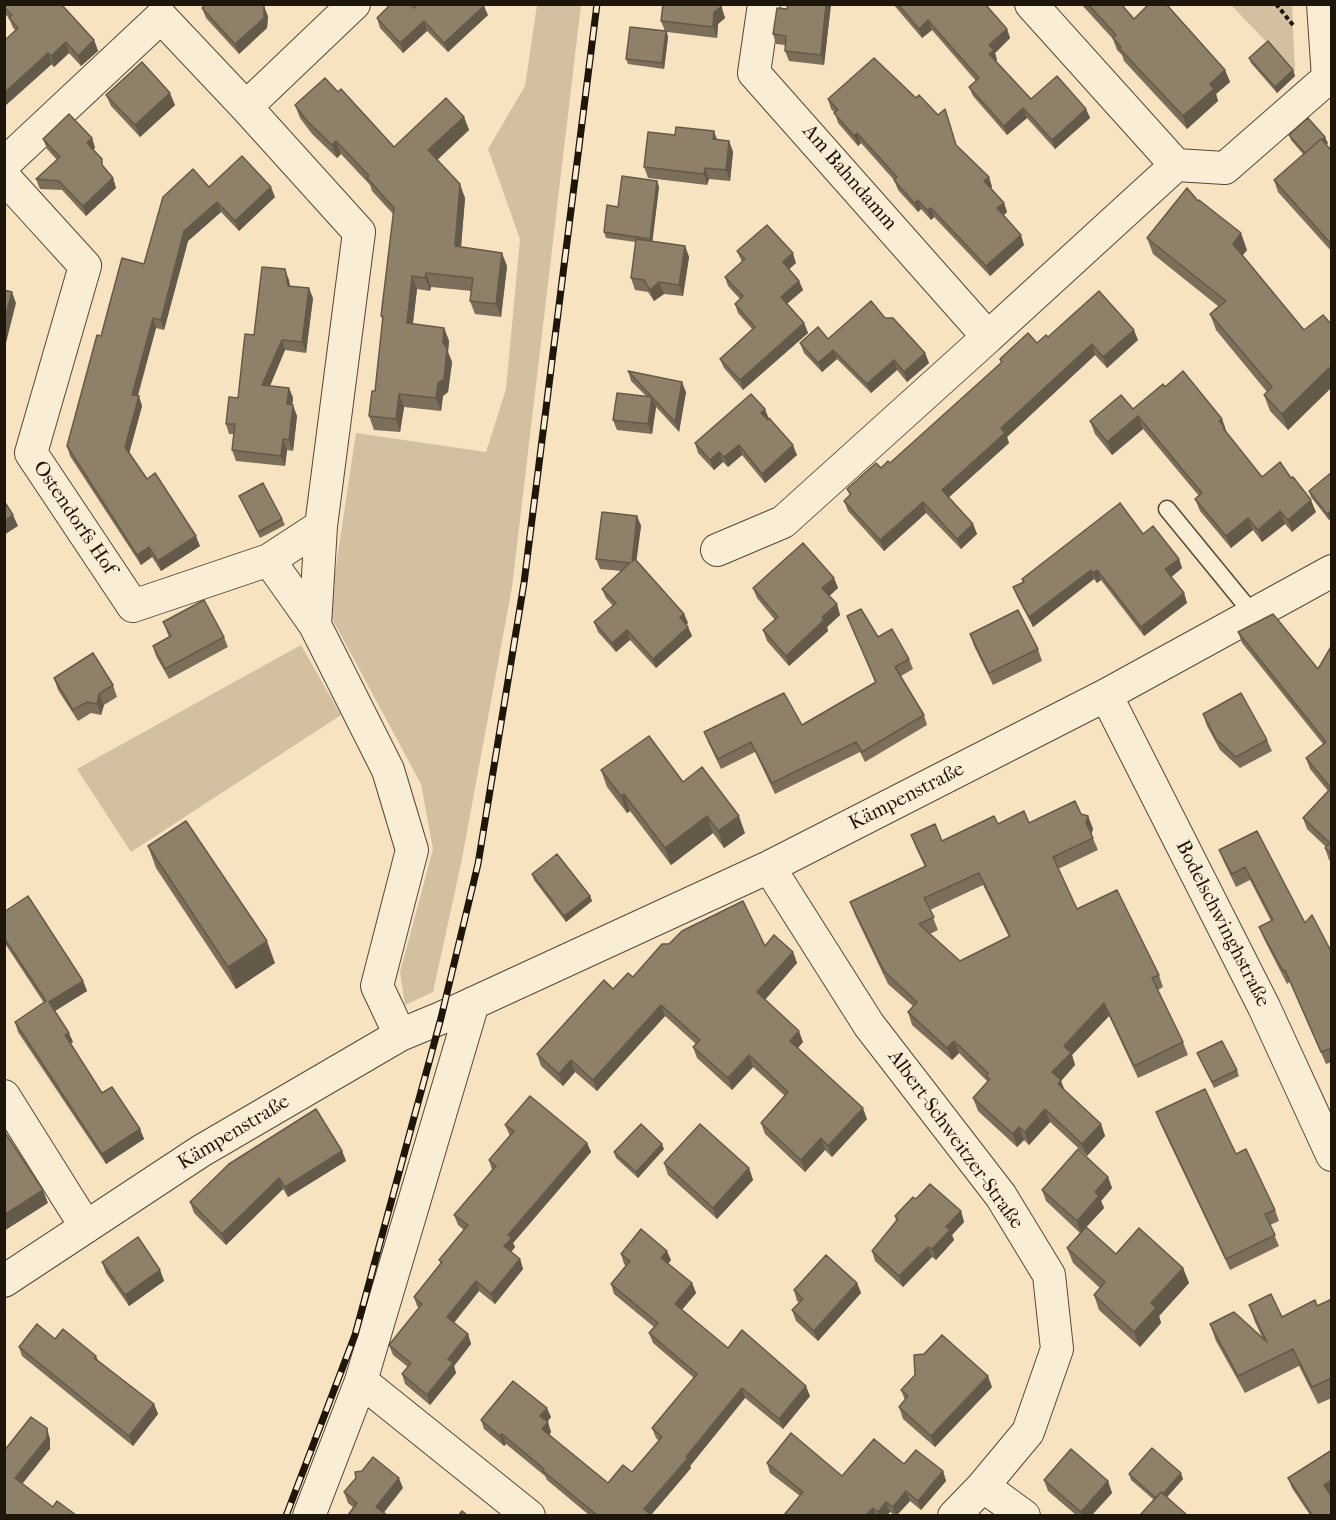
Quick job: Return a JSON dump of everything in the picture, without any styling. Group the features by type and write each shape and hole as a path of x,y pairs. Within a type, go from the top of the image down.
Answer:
{"street":[{"path":"246,107 354,4"},
{"name":"Am Bahndamm","path":"764,4 754,72 988,337"},
{"path":"1032,4 1176,165 1225,168 1330,80 1323,4"},
{"path":"4,164 161,17 359,232 321,526 315,625"},
{"path":"717,550 783,522 1176,165"},
{"name":"Ostendorfs Hof","path":"4,177 85,266 31,453 133,606 269,560 321,526"},
{"path":"269,560 315,625 388,770 412,850 377,986 400,1035"},
{"name":"Kämpenstraße","path":"4,1281 201,1150 400,1035 473,1004 769,867 1106,695 1332,571"},
{"name":"Bodelschwinghstraße","path":"1106,695 1264,1007 1332,1155"},
{"name":"Albert-Schweitzer-Straße","path":"769,867 869,1024 1001,1196 1049,1275 1057,1349 1028,1432 983,1486 954,1515"},
{"path":"309,1515 361,1381 473,1004"},
{"path":"4,1096 86,1227"},
{"path":"361,1381 529,1515"},
{"path":"983,1486 1024,1515"}],"lane":[{"path":"1167,509 1253,614"}],"shaded area":[{"path":"537,5 581,5 512,587 462,859 433,992 405,1005 400,972 433,849 421,784 329,613 356,433 486,452 506,389 520,239 488,149 525,86"},
{"path":"1231,5 1292,5 1295,72"},
{"path":"301,645 341,715 131,852 77,769"}],"building":[{"path":"4,4 61,4 94,40 78,56 66,42 51,56 48,53 4,93 4,41 18,28 9,18 12,15"},
{"path":"206,4 263,4 264,18 235,44 202,8"},
{"path":"391,4 411,4 414,8 418,4 483,4 484,6 444,43 424,21 400,43 377,18"},
{"path":"663,4 720,4 721,7 714,12 713,27 661,21"},
{"path":"788,4 826,4 821,55 785,51 786,36 773,34 777,8 787,9"},
{"path":"898,4 985,4 1007,29 989,45 994,50 989,54 1031,99 1057,76 1086,109 1052,140 1023,108 1004,126 969,87 979,78 928,20 919,29"},
{"path":"1088,4 1121,4 1134,19 1149,4 1166,4 1225,70 1210,84 1214,89 1183,116 1119,48 1121,47 1113,38 1116,35"},
{"path":"630,27 666,31 662,63 626,59"},
{"path":"1268,41 1293,70 1275,87 1249,58"},
{"path":"874,58 916,98 919,95 938,115 945,109 956,145 989,177 984,181 1004,203 997,208 1021,235 986,266 931,208 927,210 918,200 914,203 894,180 897,177 857,133 854,136 834,113 838,110 828,99"},
{"path":"142,62 170,93 135,125 106,95"},
{"path":"325,78 338,92 341,89 394,147 446,98 464,117 428,150 460,184 455,246 502,253 496,304 470,301 473,278 426,273 425,278 412,276 407,323 444,328 443,343 447,348 444,379 438,383 436,398 399,394 396,419 369,416 372,391 375,391 394,208 367,178 369,176 336,141 332,145 307,121 295,105"},
{"path":"69,114 92,138 87,143 102,159 102,165 113,178 83,206 59,181 36,179 60,157 43,139"},
{"path":"1308,118 1325,137 1305,153 1289,135"},
{"path":"676,127 714,131 713,139 729,141 726,170 705,168 704,174 644,167 648,132 675,135"},
{"path":"1321,139 1332,151 1332,245 1274,180"},
{"path":"242,156 271,187 235,221 217,202 184,231 161,320 153,318 132,395 139,396 125,447 147,479 155,473 196,536 158,561 149,547 137,555 67,446 97,335 101,336 122,258 144,264 163,197 193,169 209,187"},
{"path":"622,176 657,181 650,239 604,232 607,205 618,207"},
{"path":"1187,188 1198,201 1241,233 1233,244 1304,330 1323,315 1332,325 1332,370 1329,368 1282,414 1264,395 1272,387 1210,314 1226,301 1147,238"},
{"path":"767,225 793,253 783,262 799,281 781,297 804,323 740,380 720,359 755,327 735,304 743,296 725,277 745,259 737,251"},
{"path":"636,239 685,246 679,285 659,282 650,290 644,280 631,278"},
{"path":"262,267 285,269 288,286 309,288 302,342 282,340 262,385 289,388 287,404 293,405 289,440 283,439 281,456 232,450 235,424 226,424 229,397 238,398 245,334 254,335"},
{"path":"4,290 12,292 4,322"},
{"path":"1099,291 1134,330 1103,357 1092,344 1001,428 1005,433 942,490 973,524 957,539 923,502 880,540 844,501 851,494 847,489 876,463 881,468 888,461 890,463 1002,362 1000,359 1028,333 1037,343 1046,335 1048,337"},
{"path":"871,301 885,318 893,318 925,353 904,372 894,360 867,384 833,350 818,363 800,343 818,327 828,339"},
{"path":"628,371 682,382 675,422 652,397"},
{"path":"1183,371 1222,419 1219,421 1224,426 1223,428 1262,477 1280,462 1311,500 1288,520 1280,511 1258,530 1248,518 1226,536 1195,499 1202,493 1138,416 1107,442 1090,421 1121,395 1133,409 1163,384 1165,387"},
{"path":"617,393 652,397 648,424 613,420"},
{"path":"751,394 765,409 761,413 768,420 769,418 793,445 762,474 739,445 724,457 719,452 710,460 695,443"},
{"path":"1332,472 1332,510 1327,514 1309,491"},
{"path":"263,483 282,519 258,532 239,496"},
{"path":"4,501 13,515 4,521"},
{"path":"1120,503 1143,534 1153,526 1179,559 1165,569 1184,593 1141,627 1097,570 1093,573 1091,570 1029,617 1013,587 1024,582 1022,579"},
{"path":"602,512 637,516 632,562 635,559 684,614 680,617 688,627 653,659 627,630 612,643 594,622 616,603 602,589 630,563 596,559"},
{"path":"803,543 834,578 822,588 837,604 822,617 824,620 786,656 763,630 778,617 753,588"},
{"path":"204,600 224,637 165,669 153,646 171,636 163,622"},
{"path":"861,609 878,637 892,629 909,659 895,667 924,715 862,752 856,742 772,783 751,742 718,759 704,732 784,693 802,725 876,682 847,616"},
{"path":"1018,610 1038,649 989,673 970,634"},
{"path":"1273,614 1318,669 1332,645 1332,854 1325,848 1330,843 1303,818 1331,788 1306,758 1326,742 1238,632"},
{"path":"93,653 113,685 99,694 97,704 87,702 73,710 54,678"},
{"path":"1241,693 1267,740 1236,757 1216,739 1203,714"},
{"path":"649,736 683,782 702,767 739,816 718,831 707,816 665,848 624,794 621,796 601,770"},
{"path":"1075,801 1081,814 1088,816 1086,823 1093,838 1053,857 1077,909 1117,890 1159,975 1152,978 1183,1042 1134,1066 1104,1003 1064,1046 1071,1053 1052,1072 1061,1080 1058,1084 1101,1124 1082,1144 1045,1109 1025,1132 1019,1127 1013,1134 973,1098 990,1079 986,1076 988,1073 954,1041 947,1048 908,1012 917,1002 884,971 850,902 926,866 911,835 935,824 942,841 994,816 998,824 1024,811 1029,823","holes":["979,873 1010,936 960,961 919,924 934,917 924,898"]},
{"path":"186,821 267,941 228,967 148,846"},
{"path":"1257,831 1305,923 1312,915 1332,953 1332,1048 1321,1052 1285,970 1283,971 1259,927 1273,920 1245,867 1232,874 1219,850"},
{"path":"557,854 590,896 564,916 532,874"},
{"path":"28,896 83,981 49,1002 69,1033 65,1035 102,1093 112,1087 140,1129 102,1154 15,1022 46,1001 4,938 4,912"},
{"path":"743,901 765,946 774,935 793,952 757,992 799,1031 790,1041 863,1108 828,1146 821,1138 801,1160 761,1123 788,1092 749,1055 728,1078 693,1047 700,1040 661,1005 593,1080 571,1060 559,1074 537,1054 604,980 613,989 628,973 633,977 662,944 669,944 682,931"},
{"path":"1222,1041 1237,1070 1212,1082 1197,1053"},
{"path":"1205,1089 1236,1154 1246,1149 1275,1210 1265,1214 1275,1235 1226,1259 1156,1112"},
{"path":"530,1096 587,1143 508,1235 512,1238 504,1246 520,1259 491,1294 476,1281 447,1317 468,1334 448,1359 453,1363 427,1395 402,1374 411,1363 389,1345 422,1304 414,1297 442,1262 439,1260 468,1225 454,1215 496,1166 489,1160 514,1131 505,1125"},
{"path":"316,1109 342,1151 285,1187 279,1178 222,1234 190,1202 229,1164"},
{"path":"641,1124 662,1144 636,1172 614,1152"},
{"path":"700,1124 749,1168 713,1208 664,1163"},
{"path":"4,1131 43,1190 4,1215"},
{"path":"1078,1149 1108,1177 1095,1192 1099,1196 1077,1221 1042,1190"},
{"path":"930,1184 961,1211 946,1227 950,1230 932,1249 928,1247 899,1276 872,1251 898,1219 895,1216 913,1197 916,1199"},
{"path":"1086,1227 1116,1254 1139,1228 1183,1268 1151,1303 1156,1308 1134,1332 1094,1295 1105,1282 1067,1248"},
{"path":"641,1229 667,1251 661,1258 692,1283 675,1304 728,1348 742,1330 806,1386 779,1419 742,1388 686,1457 688,1458 644,1509 651,1515 597,1515 502,1434 500,1436 481,1420 513,1381 547,1408 540,1416 548,1422 542,1429 608,1483 623,1465 632,1472 662,1437 652,1428 697,1374 649,1333 658,1323 611,1284 630,1261 621,1254"},
{"path":"138,1237 160,1270 125,1295 102,1262"},
{"path":"826,1255 857,1283 814,1331 792,1310 803,1299 794,1290"},
{"path":"1271,1294 1282,1317 1315,1300 1317,1306 1332,1299 1332,1378 1312,1387 1293,1349 1238,1376 1210,1324 1234,1312 1267,1342 1249,1305"},
{"path":"37,1324 55,1339 63,1329 96,1356 94,1358 154,1404 129,1436 19,1347"},
{"path":"942,1335 988,1376 931,1436 899,1407 908,1396 901,1390 915,1375 914,1355 924,1354"},
{"path":"31,1417 47,1428 47,1438 15,1478 53,1507 57,1501 76,1515 4,1515 4,1451"},
{"path":"791,1433 842,1476 874,1439 904,1464 916,1450 943,1471 918,1501 906,1491 893,1507 886,1502 878,1512 873,1508 866,1515 784,1515 803,1492 767,1463"},
{"path":"1152,1448 1181,1473 1163,1494 1161,1492 1156,1498 1129,1474"},
{"path":"1071,1449 1108,1481 1081,1512 1044,1480"},
{"path":"1332,1450 1332,1480 1324,1485 1332,1497 1332,1515 1312,1515 1288,1478"},
{"path":"373,1457 399,1478 376,1507 387,1515 348,1515 357,1503 344,1492 356,1478 355,1472 362,1471"},
{"path":"1161,1492 1187,1515 1140,1515"}],"railway":[{"path":"286,1516 355,1335 441,1018 478,864 524,583 597,4"}]}
